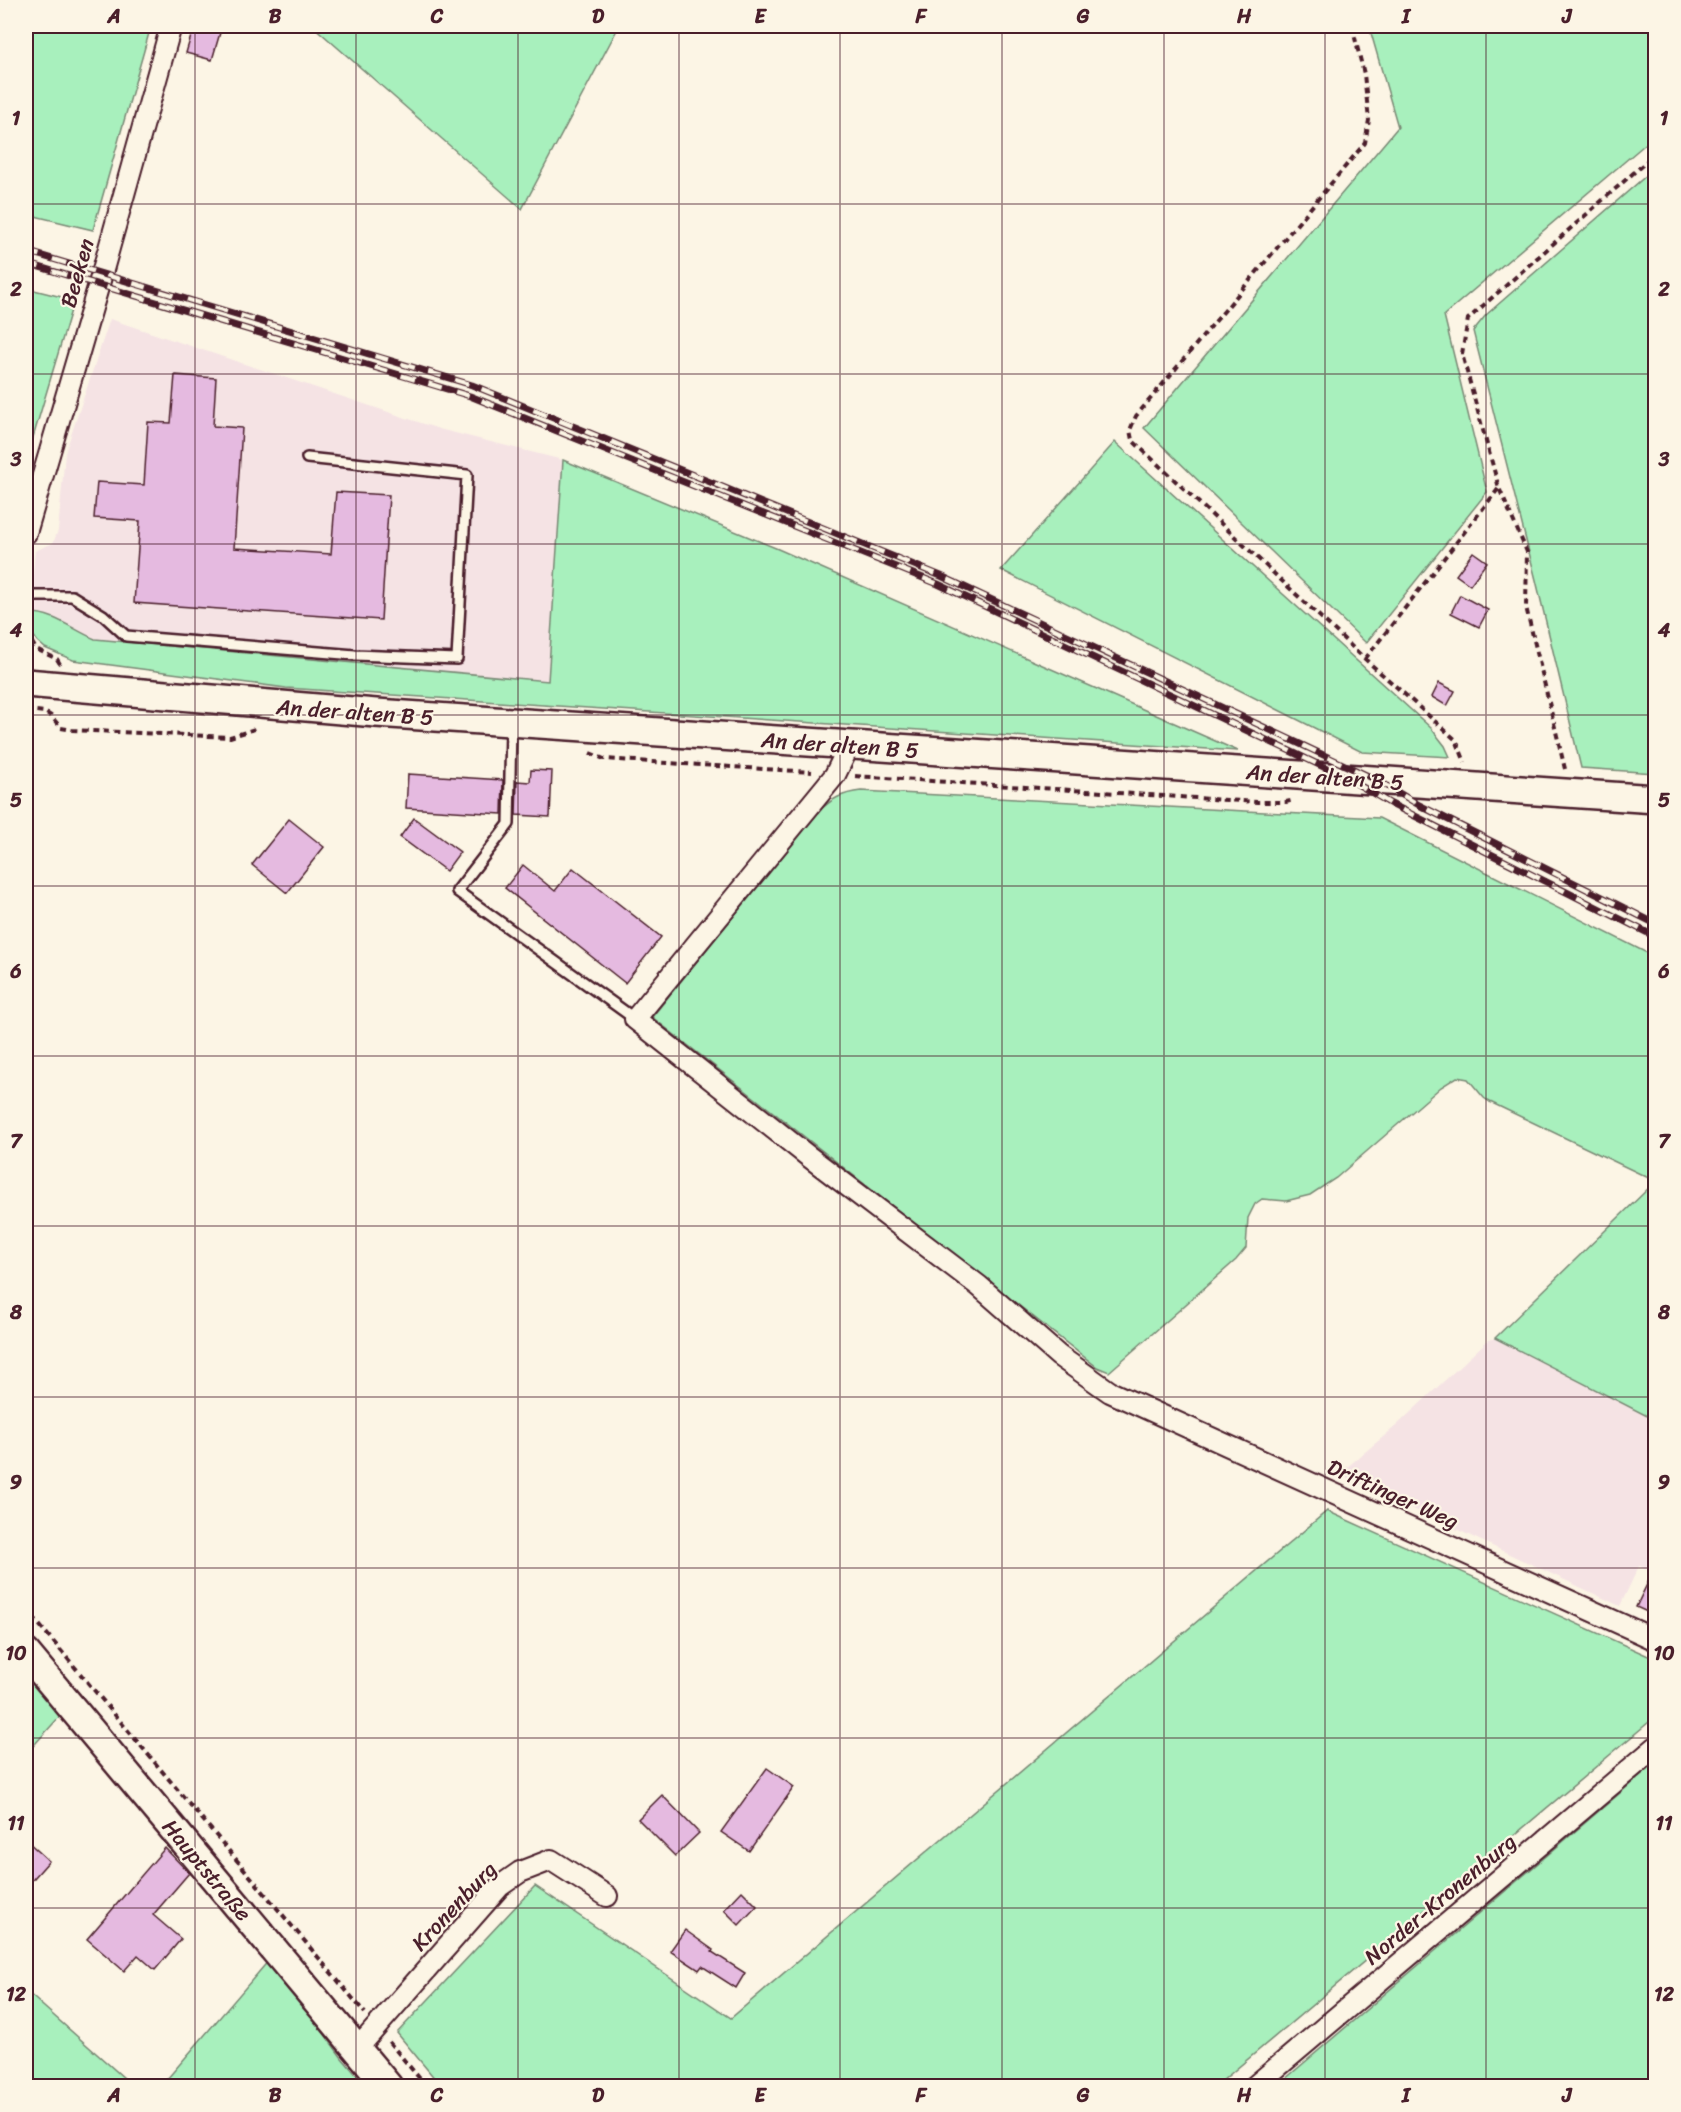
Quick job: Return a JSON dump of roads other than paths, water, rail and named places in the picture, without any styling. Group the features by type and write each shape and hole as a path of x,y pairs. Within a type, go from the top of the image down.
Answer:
{"main road":[{"name":"An der alten B 5","path":"26,683 271,705 512,723 1656,800"},
{"name":"Hauptstraße","path":"26,1653 388,2086"}],"street":[{"name":"Beeken","path":"26,533 171,26"},
{"path":"635,1019 835,774 849,746"},
{"name":"Driftinger Weg","path":"635,1019 808,1156 979,1286 1059,1356 1110,1392 1656,1640"},
{"name":"Norder-Kronenburg","path":"1255,2086 1656,1748"},
{"name":"Kronenburg","path":"357,2049 500,1886 520,1872 551,1860 607,1896"}],"lane":[{"path":"26,596 72,596 103,615 126,636 355,656 457,659 467,475 307,458"},
{"path":"512,723 508,824 457,891 635,1019"}],"railway":[{"path":"26,251 472,385 941,576 1379,781 1419,805 1656,924"},
{"path":"26,263 470,396 938,584 1349,779 1391,804 1656,937"}]}
